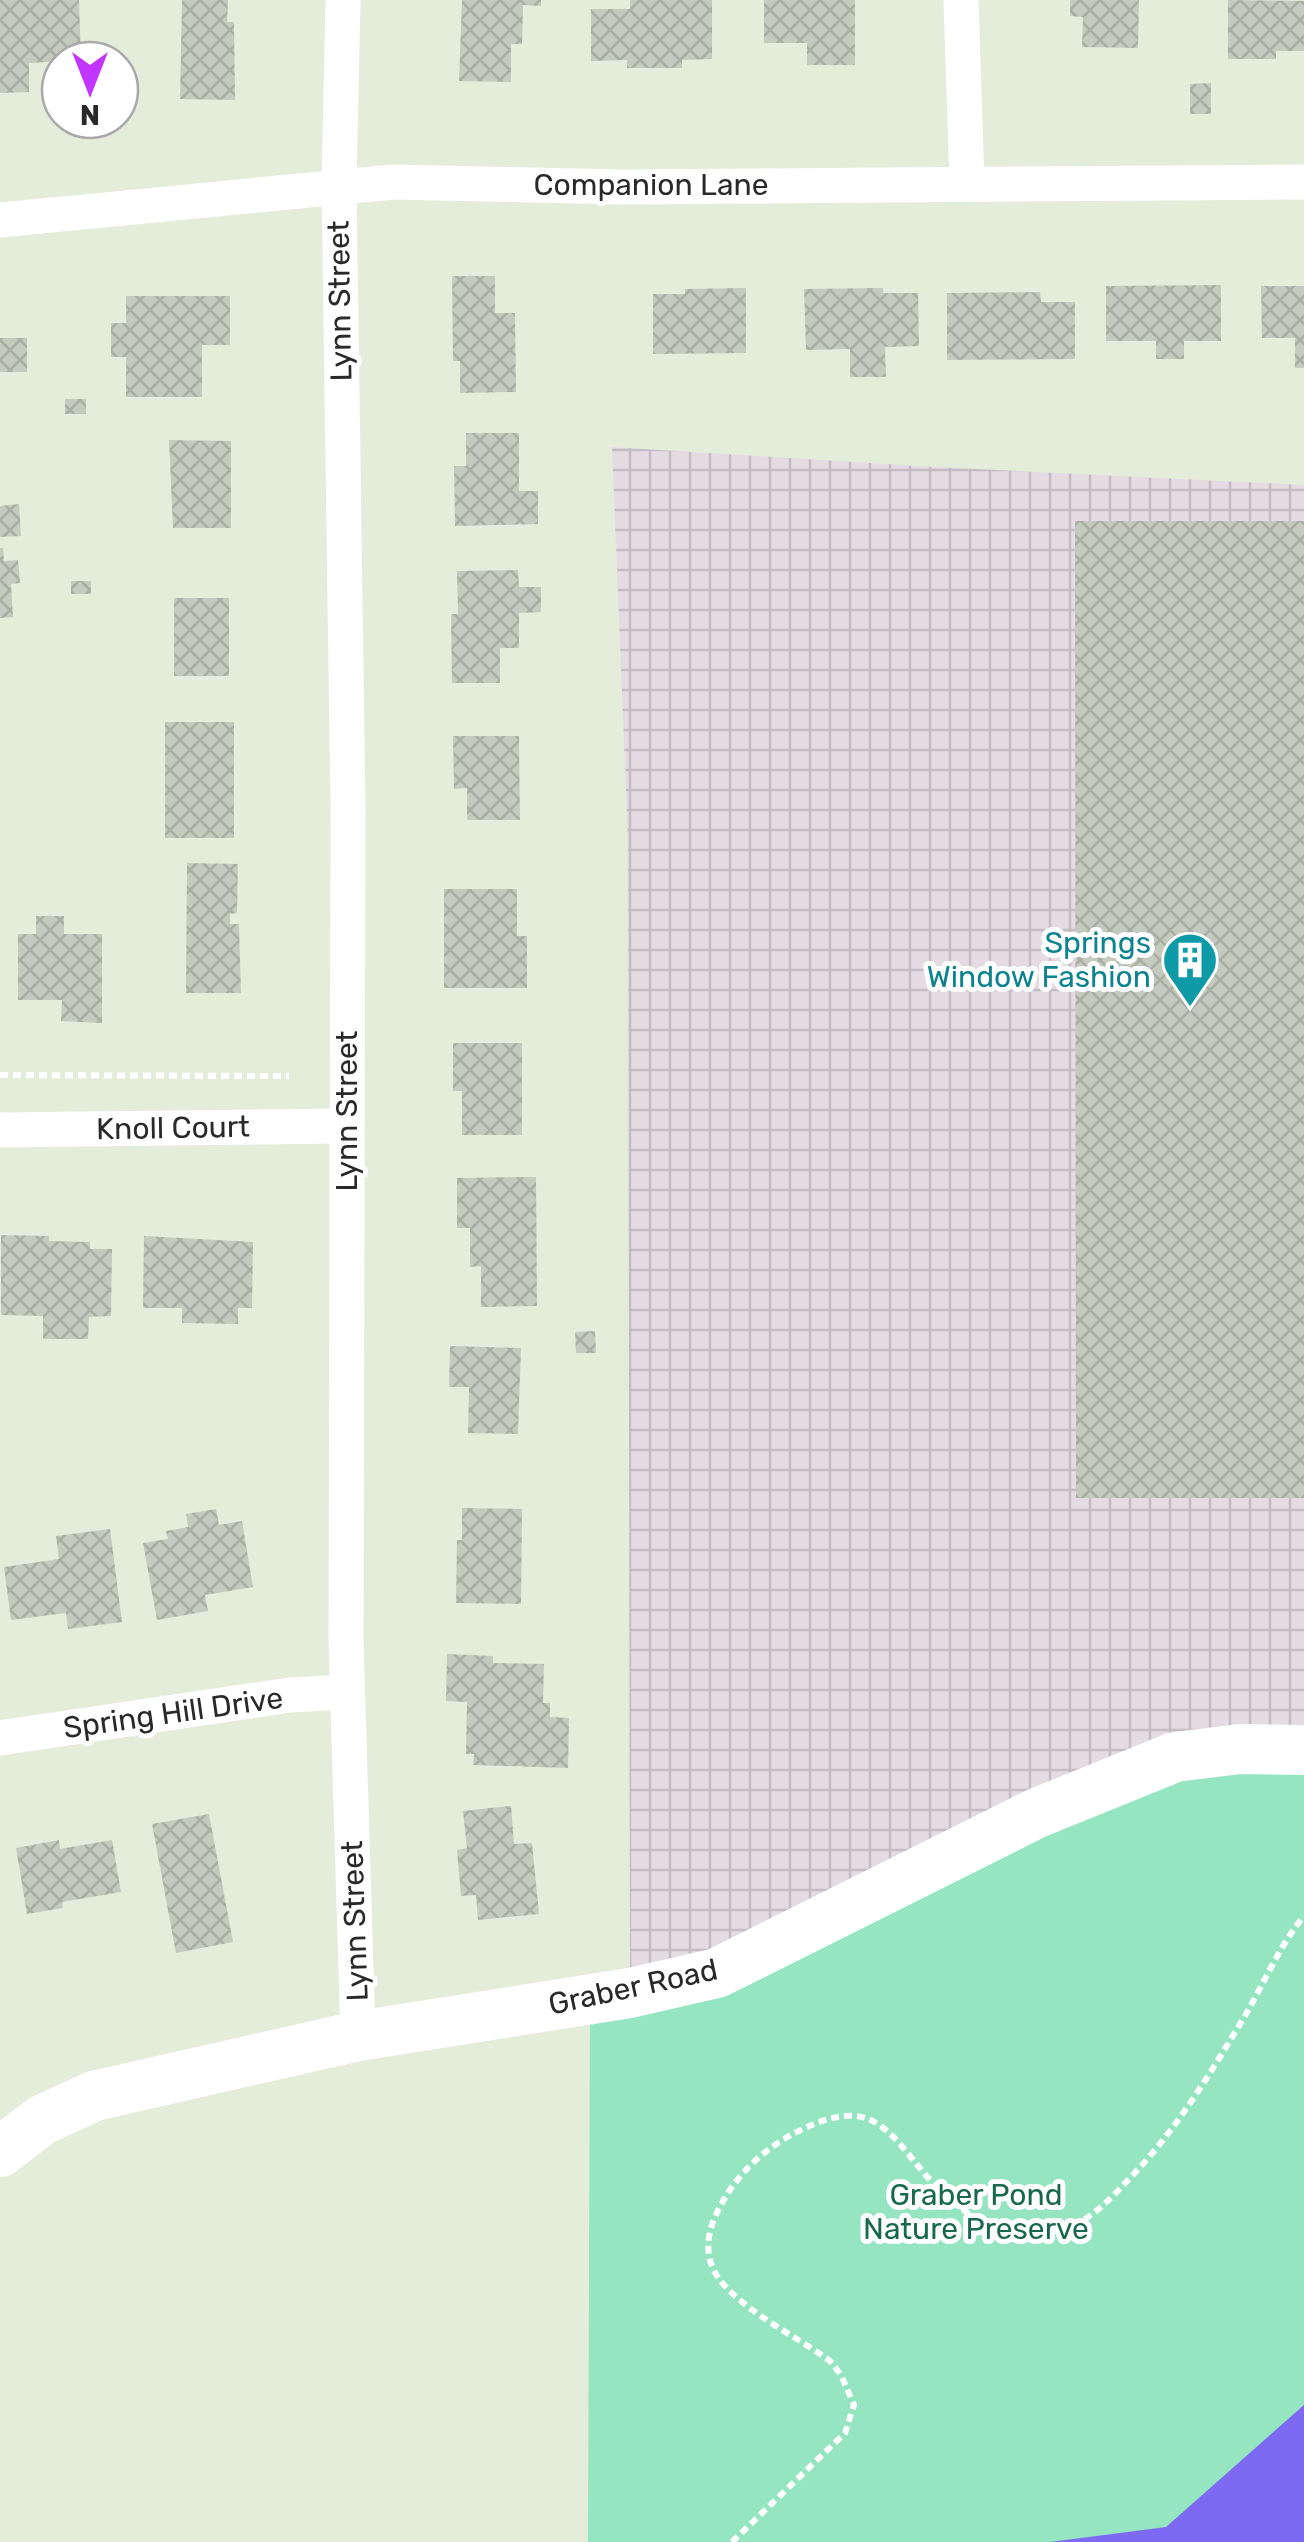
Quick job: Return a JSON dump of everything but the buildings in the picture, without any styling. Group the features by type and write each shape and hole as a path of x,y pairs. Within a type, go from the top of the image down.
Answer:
{"street":[{"name":"Lynn Street","path":"342,0 339,186 348,807 348,1692 358,2036"},
{"path":"961,0 967,184"},
{"name":"Companion Lane","path":"0,220 394,182 620,187 1304,182"},
{"name":"Knoll Court","path":"0,1130 346,1126"},
{"name":"Spring Hill Drive","path":"0,1738 290,1695 348,1692"},
{"name":"Graber Road","path":"0,2152 42,2120 94,2096 358,2036 630,1994 717,1973 1037,1814 1174,1757 1240,1749 1304,1750"}],"path":[{"path":"0,1075 289,1076"},
{"path":"732,2542 845,2433 854,2405 841,2375 830,2362 736,2296 712,2270 708,2235 724,2199 751,2163 818,2122 858,2116 874,2122 898,2140 936,2186 983,2223 1023,2234 1070,2227 1105,2204 1164,2142 1304,1916"}],"shaded area":[{"path":"612,447 1304,485 1304,1750 630,1993 628,839"},
{"path":"1304,2405 1304,2542 1050,2542 1166,2527"}],"green space":[{"name":"Graber Pond Nature Preserve","path":"1304,1750 1304,2542 588,2542 590,2000 1037,1813"}],"place":[{"name":"Springs Window Fashion","path":"1190,1009"}]}
